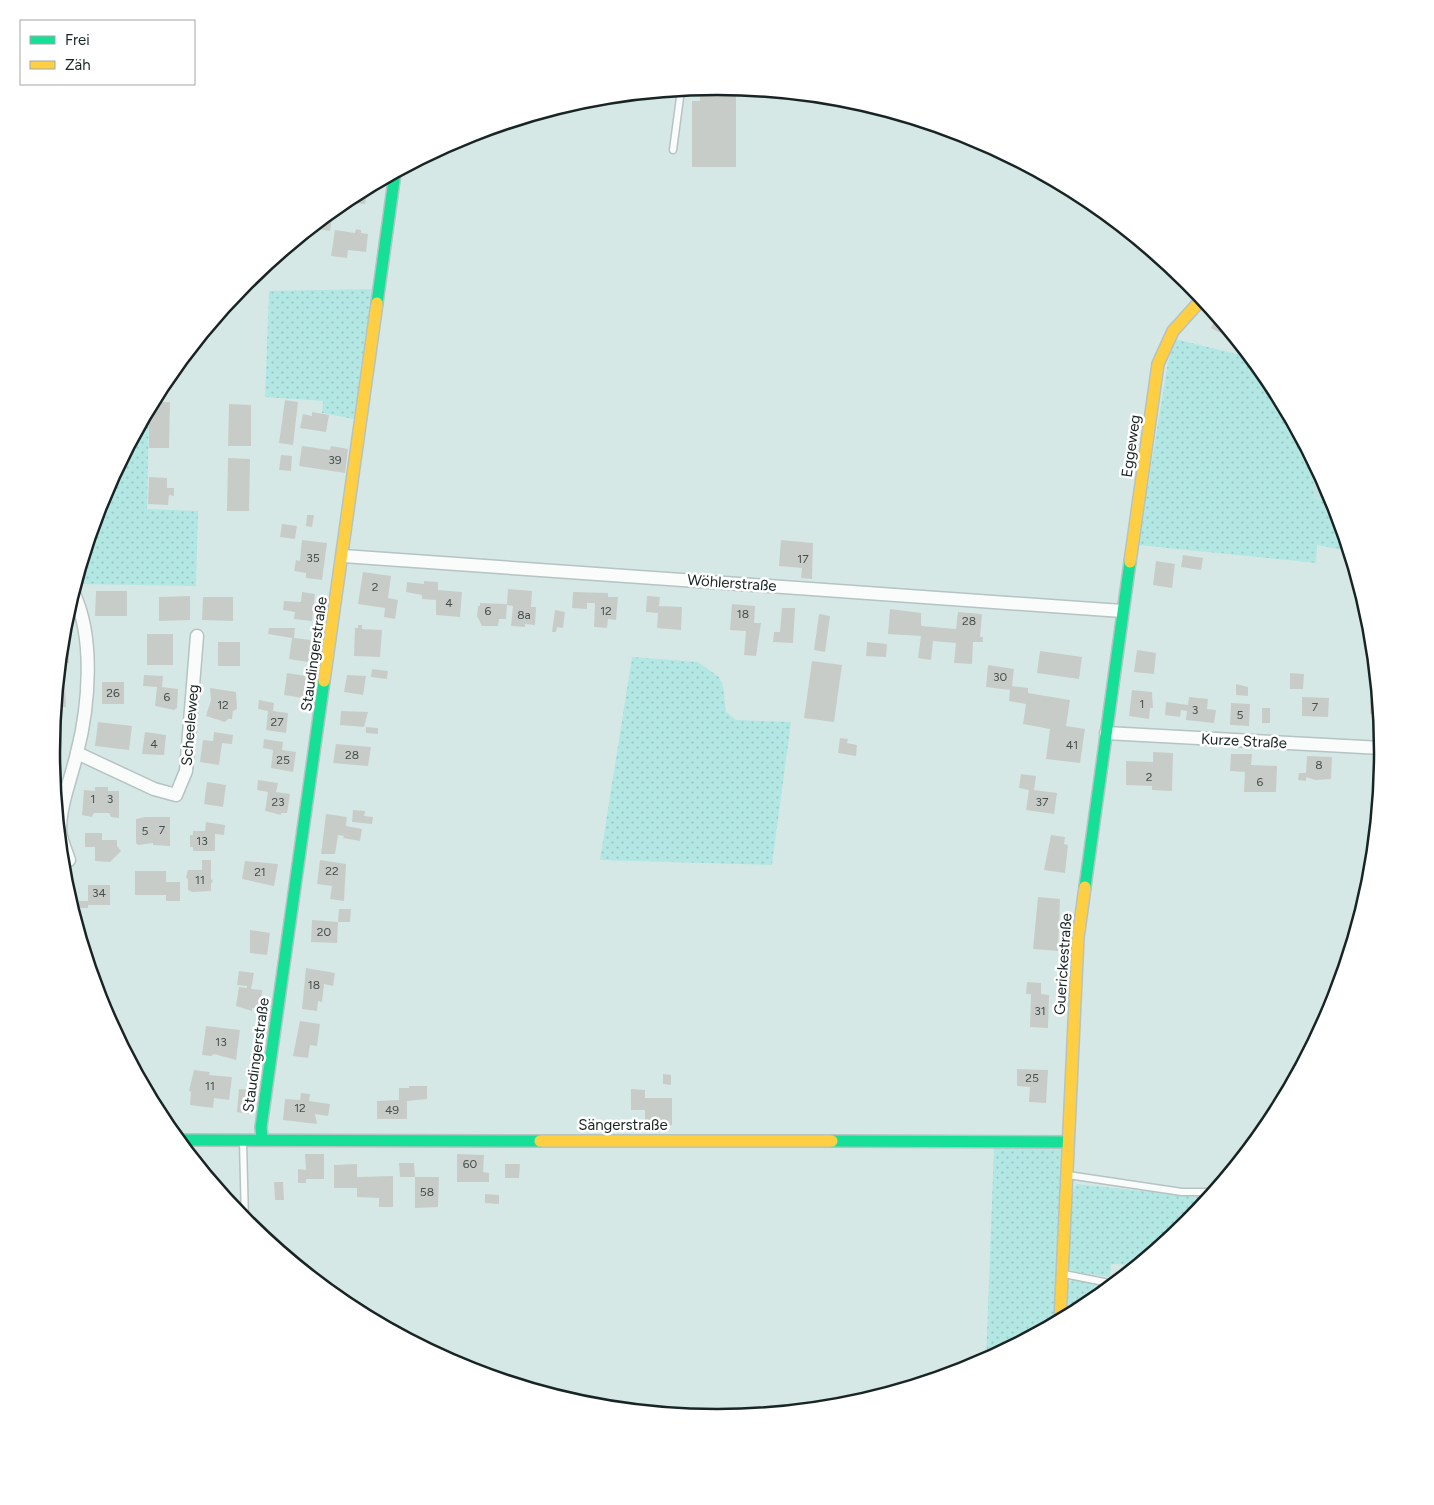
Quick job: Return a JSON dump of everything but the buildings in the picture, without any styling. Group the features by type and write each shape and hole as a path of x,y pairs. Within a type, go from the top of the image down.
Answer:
{"street":[{"name":"Staudingerstraße","path":"262,1140 261,1127 343,556 394,181"},
{"name":"Eggeweg","path":"1122,611 1158,364 1173,331 1197,304"},
{"name":"Wöhlerstraße","path":"343,556 1122,611"},
{"path":"63,810 65,792 77,753 87,694 85,632 77,605"},
{"name":"Guerickestraße","path":"1060,1312 1078,938 1122,611"},
{"name":"Scheeleweg","path":"77,753 154,789 176,795 186,771 198,636"},
{"name":"Kurze Straße","path":"1106,733 1374,748"},
{"name":"Sängerstraße","path":"187,1140 1068,1142"}],"lane":[{"path":"673,150 680,97"},
{"path":"243,1141 245,1209"},
{"path":"1067,1175 1182,1192 1205,1192"},
{"path":"1062,1274 1105,1282"}],"shaded area":[{"path":"372,289 354,419 322,413 323,401 265,397 269,291"},
{"path":"1175,339 1239,355 1263,387 1286,424 1306,462 1313,478 1315,499 1324,500 1342,550 1317,545 1316,563 1138,545 1168,362"},
{"path":"149,423 147,509 198,511 196,586 82,584 110,501"},
{"path":"1313,478 1324,500 1315,499"},
{"path":"632,657 698,662 719,677 723,686 726,712 736,720 791,722 772,865 600,860"},
{"path":"994,1147 1061,1149 1057,1314 1008,1342 986,1351"},
{"path":"1076,1184 1200,1198 1182,1217 1128,1265 1111,1264 1110,1277 1075,1272 1068,1268 1072,1195"},
{"path":"1073,1279 1104,1284 1067,1308 1068,1284"}],"traffic: fast":[{"path":"377,303 394,181"},
{"path":"1085,887 1130,562"},
{"path":"262,1139 261,1127 324,681"},
{"path":"187,1140 540,1141"},
{"path":"832,1141 1068,1142"}],"traffic: slow":[{"path":"324,681 377,303"},
{"path":"1130,562 1158,364 1173,331 1197,304"},
{"path":"1060,1312 1078,938 1085,887"},
{"path":"540,1141 832,1141"}]}
